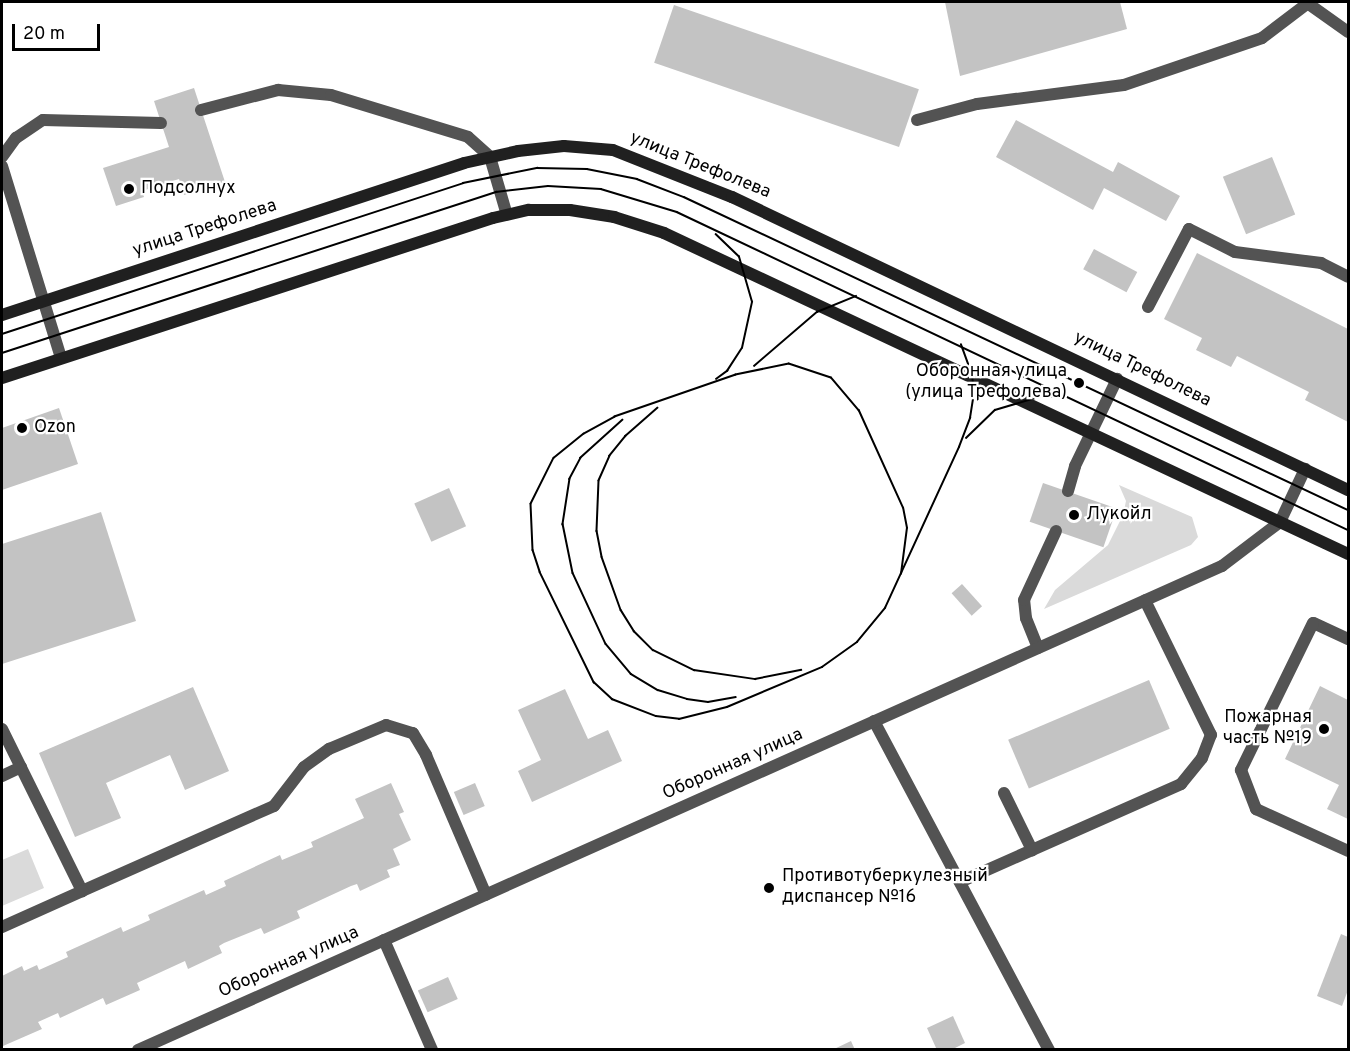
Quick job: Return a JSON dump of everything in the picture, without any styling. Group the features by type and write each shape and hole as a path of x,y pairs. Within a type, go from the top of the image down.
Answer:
{"main road":[{"name":"улица Трефолева","path":"2,315 490,157 564,146 613,150 662,166 1348,490"},
{"path":"2,378 507,215 529,210 570,210 614,217 664,233 1348,554"}],"street":[{"path":"917,120 977,104 1124,85 1262,38 1307,2 1348,32"},
{"path":"201,110 278,90 331,95 468,137 490,157 507,215"},
{"path":"2,158 16,138 43,120 161,123"},
{"path":"2,166 42,301 62,358"},
{"path":"1148,307 1189,229 1235,252 1321,264 1348,277"},
{"path":"1068,491 1090,433 1117,379"},
{"name":"Оборонная улица","path":"138,1050 1222,566 1280,522 1305,469"},
{"path":"1038,648 1026,618 1024,600 1056,531"},
{"path":"960,882 1181,784 1202,758 1210,735 1145,600"},
{"path":"1348,639 1313,622 1241,770 1256,809 1348,851"},
{"path":"874,721 1049,1050"},
{"path":"2,927 274,806 304,766 329,749 386,725 413,732 426,755 486,895"},
{"path":"2,729 82,891"},
{"path":"2,776 21,767"},
{"path":"1004,793 1032,850"},
{"path":"384,940 432,1050"}],"shaded area":[{"path":"1119,485 1192,517 1198,537 1191,545 1044,609 1055,590 1108,545 1123,515 1126,501"},
{"path":"28,849 44,888 2,906 2,860"}],"building":[{"path":"945,2 1120,2 1127,29 960,76"},
{"path":"674,5 919,89 899,147 654,63"},
{"path":"194,88 225,182 184,195 179,179 142,191 144,197 116,206 103,168 169,147 154,101"},
{"path":"1016,120 1113,172 1118,162 1180,196 1166,221 1104,188 1093,210 996,157"},
{"path":"1272,157 1295,214 1246,234 1223,177"},
{"path":"1094,249 1137,272 1126,292 1083,269"},
{"path":"1197,253 1348,329 1348,422 1305,400 1309,392 1237,356 1231,367 1196,350 1202,338 1164,319"},
{"path":"59,408 78,464 2,490 2,428"},
{"name":"Лукойл","path":"1043,483 1117,508 1103,547 1030,522"},
{"path":"449,488 466,526 431,542 414,503"},
{"path":"101,512 136,621 2,664 2,544"},
{"path":"962,584 982,606 972,616 952,593"},
{"path":"1149,680 1170,729 1029,789 1008,740"},
{"name":"Пожарная часть №19","path":"1320,686 1348,700 1348,819 1327,809 1339,785 1285,759"},
{"path":"193,687 229,771 185,790 170,755 106,783 121,818 75,837 39,753"},
{"path":"565,689 588,739 608,730 622,761 532,802 518,771 541,760 518,710"},
{"path":"391,783 404,812 399,814 411,840 393,849 400,865 387,870 390,877 360,891 357,884 351,886 297,911 300,918 264,934 261,928 224,943 219,946 222,953 188,969 185,961 137,983 140,990 106,1005 103,998 60,1018 58,1013 38,1022 42,1029 3,1046 2,976 22,966 24,971 37,965 39,970 68,957 66,952 121,927 123,932 150,920 148,915 204,890 206,895 226,886 224,881 280,855 282,860 313,847 311,842 364,818 355,799"},
{"path":"475,783 485,806 464,815 454,792"},
{"path":"1341,934 1348,937 1348,990 1342,1006 1317,996"},
{"path":"448,977 458,999 428,1012 418,990"},
{"path":"953,1016 965,1043 951,1050 937,1050 927,1028"},
{"path":"851,1041 855,1050 832,1050"}],"tram line":[{"path":"2,334 463,183 537,168 587,169 637,179 684,197 1348,510"},
{"path":"2,353 496,192 548,186 601,189 677,212 1348,530"},
{"path":"716,235 739,257 752,302 742,348 727,371 716,379"},
{"path":"754,366 817,312 856,296"},
{"path":"901,574 907,528 903,508 859,411 831,378 789,364 736,375 615,417 584,434 554,458 531,504 533,550 540,572 594,682 612,699 656,716 679,719 727,707 822,667 857,642 885,608 959,447 970,418 974,394 972,375 961,345"},
{"path":"966,438 995,410 1039,397 1063,396"},
{"path":"658,408 626,436 610,456 599,481 597,531 602,557 621,610 634,631 653,650 694,670 755,679 801,670"},
{"path":"623,420 581,458 570,479 563,524 573,573 606,644 631,674 658,690 687,699 708,702 736,697"}],"place":[{"name":"Подсолнух","path":"129,189"},
{"name":"Оборонная улица (улица Трефолева)","path":"1079,383"},
{"name":"Ozon","path":"22,428"},
{"name":"Лукойл","path":"1074,515"},
{"name":"Пожарная часть №19","path":"1324,729"},
{"name":"Противотуберкулезный диспансер №16","path":"769,888"}]}
